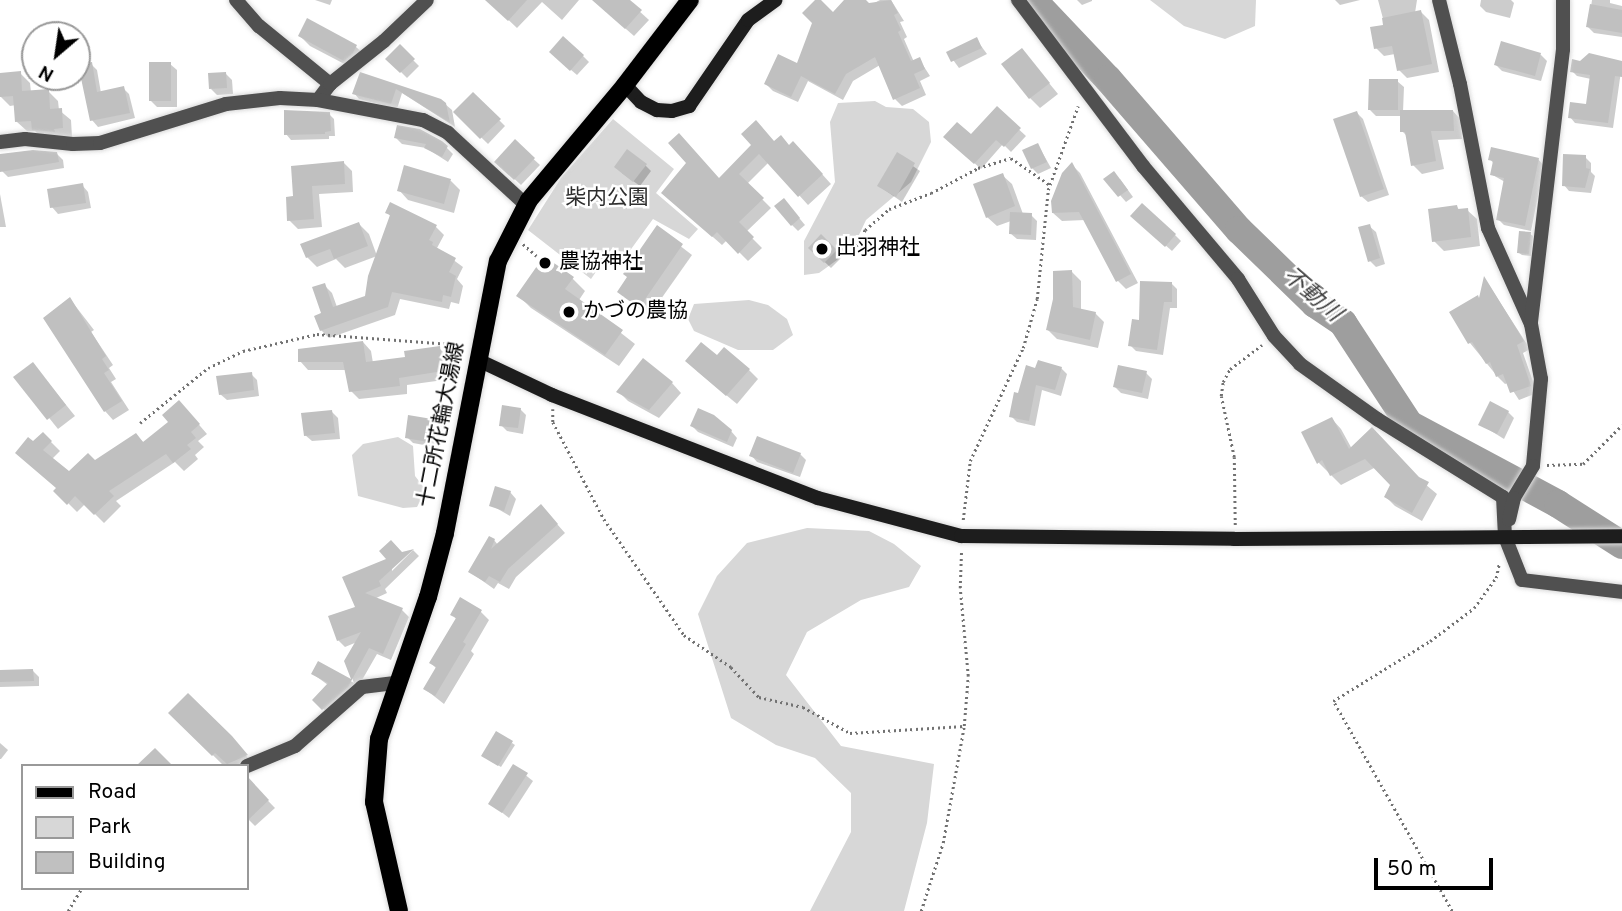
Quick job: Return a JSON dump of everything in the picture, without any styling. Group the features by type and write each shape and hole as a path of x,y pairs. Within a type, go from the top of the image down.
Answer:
{"main road":[{"name":"十二所花輪大湯線","path":"399,911 374,802 379,739 428,597 445,533 498,261 526,205 625,85 690,0"}],"street":[{"path":"236,0 259,26 330,84"},
{"path":"318,100 330,84 384,41 427,0"},
{"path":"625,85 641,102 657,110 672,111 689,106 747,20 776,0"},
{"path":"1018,0 1084,90 1238,279 1275,336 1300,364 1377,419 1503,497 1504,537 1522,580 1622,592"},
{"path":"1439,0 1460,84 1488,228 1531,324 1541,379 1532,466 1514,498 1504,537"},
{"path":"1531,324 1563,49 1563,0"},
{"path":"0,142 25,139 73,144 100,143 226,104 280,98 318,100 423,120 448,133 526,205"},
{"path":"480,353 552,395 818,498 961,536 1234,539 1622,536"},
{"path":"248,766 295,746 362,687 397,683"}],"path":[{"path":"921,911 943,843 964,726 968,676 960,588 961,536 970,461 1023,348 1037,299 1050,184 1084,90"},
{"path":"851,256 865,230 889,209 931,192 978,168 1011,158 1050,184"},
{"path":"139,423 208,368 243,351 317,334 480,353"},
{"path":"1234,539 1234,457 1221,396 1223,382 1230,369 1275,336"},
{"path":"552,395 553,422 604,519 684,635 731,667 759,697 803,707 850,733 964,726"},
{"path":"1532,466 1583,464 1622,425"},
{"path":"1452,911 1333,701 1430,641 1474,608 1496,578 1499,564"},
{"path":"68,911 81,890"}],"green space":[{"path":"1150,0 1256,0 1255,26 1225,39 1184,26"},
{"path":"875,101 886,107 913,109 929,122 931,142 911,182 866,220 858,237 837,260 819,273 804,275 804,241 835,182 830,122 838,103"},
{"name":"柴内公園","path":"613,119 674,169 656,193 698,229 689,239 653,219 626,256 613,247 591,279 528,230 561,178"},
{"path":"749,300 768,305 787,319 793,335 773,350 738,350 694,331 688,319 694,304"},
{"path":"398,437 413,446 415,476 426,490 417,507 403,508 358,496 352,455 363,444"},
{"path":"807,528 869,531 894,544 921,566 909,587 861,600 807,632 786,675 841,746 934,764 927,823 904,911 810,911 851,832 851,793 815,758 776,745 731,718 698,614 717,576 747,543"}],"building":[{"path":"485,0 527,0 508,21"},
{"path":"592,0 630,0 642,10 625,29"},
{"path":"815,0 821,0 833,12 844,0 866,0 869,3 891,0 898,13 894,15 901,30 898,32 911,61 920,57 925,69 914,74 920,88 893,100 875,57 846,74 835,94 801,76 791,97 764,84 778,54 797,63 812,23 802,13"},
{"path":"1590,4 1622,10 1622,33 1586,27"},
{"path":"1421,10 1432,64 1397,71 1392,46 1374,49 1370,27 1383,25 1382,18"},
{"path":"307,18 357,45 353,53 344,61 298,36"},
{"path":"563,36 584,55 570,71 549,52"},
{"path":"977,37 982,48 951,62 946,52"},
{"path":"1501,41 1541,53 1535,76 1494,65"},
{"path":"400,44 415,59 400,73 385,59"},
{"path":"1022,48 1050,83 1029,99 1001,64"},
{"path":"1589,53 1622,61 1622,77 1615,76 1608,123 1568,118 1570,102 1586,104 1590,75 1570,72 1572,59 1580,61"},
{"path":"91,62 97,92 124,86 130,113 90,121 84,91 91,91"},
{"path":"149,62 171,62 171,101 149,101"},
{"path":"21,71 21,91 49,91 50,109 62,108 63,128 54,129 55,132 32,130 31,121 15,122 13,96 0,97 0,73"},
{"path":"226,72 227,88 209,89 208,73"},
{"path":"360,72 441,99 446,103 450,123 396,89 391,104 352,94"},
{"path":"1369,79 1398,79 1398,110 1368,110"},
{"path":"473,92 501,119 480,139 453,112"},
{"path":"997,106 1021,128 1004,147 996,140 974,164 943,137 957,122 971,134"},
{"path":"284,110 330,112 331,131 325,134 284,135"},
{"path":"1400,110 1453,110 1454,131 1431,131 1436,161 1411,166 1405,132 1400,132"},
{"path":"1357,111 1384,189 1360,197 1333,119"},
{"path":"756,120 774,141 781,135 789,145 793,141 823,174 798,197 759,154 739,174 764,198 739,222 754,237 738,254 717,232 712,237 661,193 686,163 668,143 679,133 719,178 751,145 741,134"},
{"path":"397,125 420,129 442,141 448,146 442,157 424,148 426,144 394,138"},
{"path":"515,139 535,158 514,180 494,162"},
{"path":"1038,143 1047,162 1031,169 1022,150"},
{"path":"1491,147 1539,158 1525,226 1496,220 1504,178 1490,175 1493,161 1488,160"},
{"path":"627,149 647,164 633,182 614,167"},
{"path":"33,150 57,152 59,162 0,172 0,154"},
{"path":"897,152 915,163 896,197 877,186"},
{"path":"1563,154 1586,155 1586,168 1590,169 1585,188 1562,186"},
{"path":"344,161 345,184 312,186 314,219 287,221 286,197 293,196 291,166"},
{"path":"1072,162 1131,274 1116,282 1079,212 1052,213 1051,201 1062,173"},
{"path":"404,165 451,179 444,204 397,191"},
{"path":"1114,171 1128,190 1118,197 1103,179"},
{"path":"1003,173 1015,206 986,218 973,184"},
{"path":"83,183 86,203 50,208 47,189"},
{"path":"784,198 800,218 791,226 774,206"},
{"path":"390,202 437,225 429,240 433,242 432,245 456,258 449,272 456,276 451,297 443,295 442,302 392,292 388,307 320,331 314,316 321,313 312,287 325,283 333,307 365,296 368,276 390,215 385,213"},
{"path":"1142,203 1176,234 1165,247 1130,216"},
{"path":"1457,205 1458,209 1468,208 1471,237 1432,242 1428,209"},
{"path":"1010,212 1032,213 1031,235 1009,234"},
{"path":"359,222 368,246 334,259 330,249 306,258 300,244"},
{"path":"1370,224 1380,258 1368,262 1358,227"},
{"path":"657,225 683,244 639,308 617,292 627,277 623,274"},
{"path":"1519,231 1531,232 1529,254 1517,253"},
{"name":"出羽神社","path":"821,234 837,250 824,263 808,248"},
{"name":"かづの農協","path":"544,256 574,277 565,289 623,330 605,355 516,296"},
{"path":"1072,270 1073,307 1096,312 1090,340 1046,330 1053,299 1053,271"},
{"path":"1484,276 1524,341 1517,345 1531,386 1510,393 1503,374 1496,377 1490,362 1486,364 1472,342 1468,344 1449,312 1478,295 1479,298"},
{"path":"1140,281 1172,282 1172,302 1164,302 1157,350 1128,346 1132,319 1139,320"},
{"path":"70,297 106,356 102,359 109,370 104,373 122,401 104,412 43,318"},
{"path":"363,341 366,362 405,357 404,351 440,346 443,371 399,378 400,386 349,392 343,362 298,362 298,349"},
{"path":"701,342 717,355 724,347 750,369 726,396 685,361"},
{"path":"643,358 673,382 649,410 616,392"},
{"path":"1038,360 1062,367 1055,390 1036,385 1029,421 1009,417 1014,392 1018,393 1026,365 1035,368"},
{"path":"33,362 66,405 47,420 13,377"},
{"path":"1118,365 1147,371 1142,393 1113,387"},
{"path":"252,372 254,390 219,395 216,376"},
{"path":"179,400 200,424 191,432 196,438 187,445 191,449 173,463 166,454 109,491 114,496 94,515 75,496 67,505 53,491 56,488 15,453 28,437 33,441 43,432 52,441 43,450 69,471 88,453 95,460 136,433 143,442 168,422 162,415"},
{"path":"1490,401 1509,411 1497,434 1478,425"},
{"path":"502,405 521,408 518,428 499,426"},
{"path":"698,408 714,415 732,430 727,442 690,426"},
{"path":"332,410 335,433 304,436 301,413"},
{"path":"408,415 438,420 434,443 405,438"},
{"path":"1332,417 1349,449 1372,427 1419,477 1429,482 1412,513 1384,497 1390,485 1365,459 1330,476 1322,460 1317,464 1301,432"},
{"path":"757,436 801,453 793,473 749,456"},
{"path":"495,486 511,491 504,511 489,506"},
{"path":"541,504 558,524 508,569 500,582 489,576 485,582 468,572 489,536 495,539 491,549"},
{"path":"391,540 402,552 414,549 379,581 381,586 365,593 403,608 383,654 369,648 348,687 322,710 312,700 328,683 311,674 318,661 351,679 344,661 361,632 337,641 328,616 355,607 342,577 386,559 379,551"},
{"path":"460,597 482,610 463,642 466,644 435,696 423,689 436,667 429,663 456,618 450,615"},
{"path":"33,669 34,681 0,682 0,670"},
{"path":"188,693 248,755 227,764 215,753 212,756 168,713"},
{"path":"496,731 513,741 498,766 481,756"},
{"path":"155,748 171,764 138,764"},
{"path":"513,764 528,773 502,813 488,804"},
{"path":"248,777 269,800 248,820"}],"waterway":[{"name":"不動川","path":"1033,0 1108,79 1239,230 1315,304 1343,323 1409,424 1558,504 1622,545"}],"place":[{"name":"出羽神社","path":"822,249"},
{"name":"農協神社","path":"545,263"},
{"name":"かづの農協","path":"569,312"}]}
